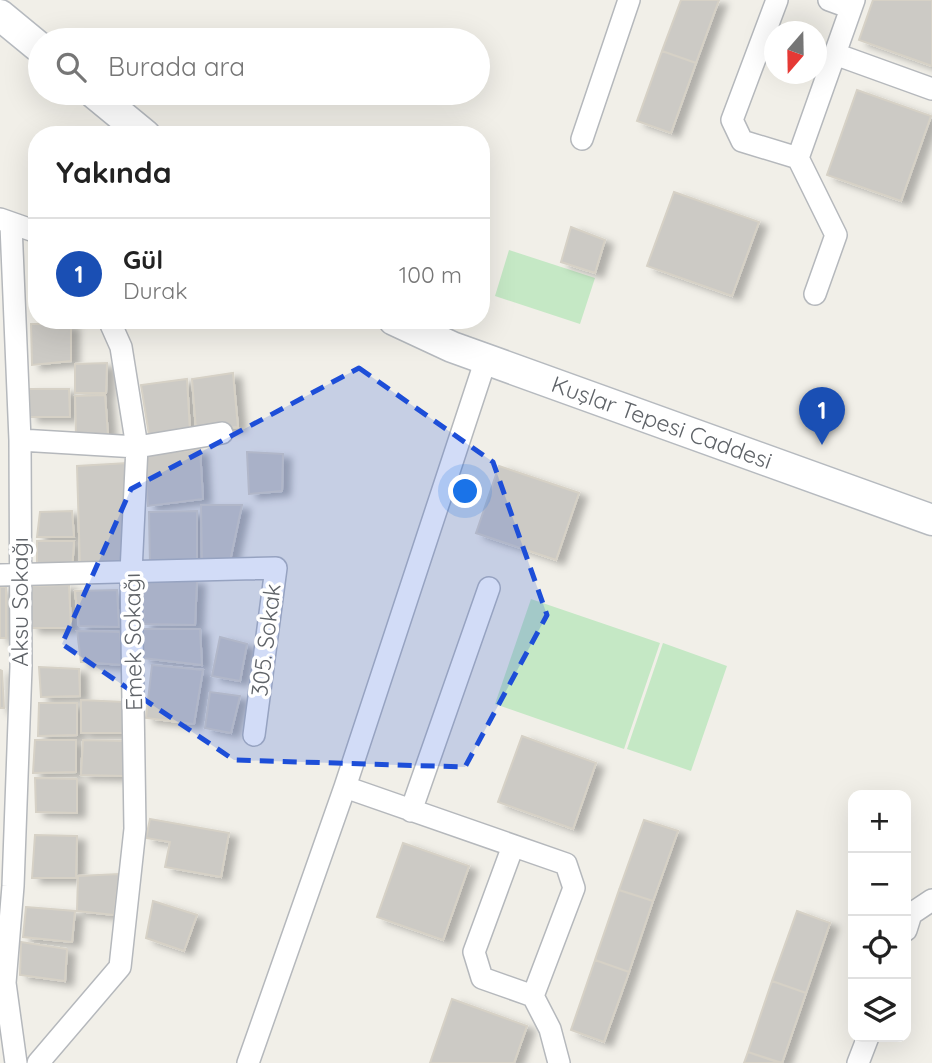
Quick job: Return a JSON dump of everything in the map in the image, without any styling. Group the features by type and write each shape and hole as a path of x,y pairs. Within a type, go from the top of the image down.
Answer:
{"street":[{"path":"582,139 629,0"},
{"path":"778,0 732,120 742,141 798,158"},
{"path":"815,294 836,235 798,158 853,4 830,0"},
{"path":"0,15 28,38"},
{"path":"835,54 932,89"},
{"path":"109,105 134,126"},
{"path":"6,222 28,229"},
{"name":"Aksu Sokağı","path":"6,222 20,440 10,574 13,886 5,983 16,1063"},
{"name":"Emek Sokağı","path":"38,1063 120,967 135,829 131,572 137,447 121,347 113,329"},
{"name":"Kuşlar Tepesi Caddesi","path":"415,329 486,359 932,520"},
{"path":"248,1063 345,787 486,359"},
{"path":"20,440 137,447 222,433"},
{"name":"305. Sokak","path":"10,574 276,568 254,735"},
{"path":"411,811 489,588"},
{"path":"345,787 566,864 574,888 533,996"},
{"path":"513,846 474,952 482,978 533,996 550,1029 559,1063"},
{"path":"911,917 932,901"},
{"path":"858,1063 866,1042"}],"highlighted area":[{"path":"359,368 493,462 547,615 465,767 234,760 62,644 131,489"}],"green space":[{"path":"509,250 595,278 580,324 495,296"},
{"path":"531,599 660,643 624,749 495,704"},
{"path":"663,643 727,666 691,771 627,749"}],"building":[{"path":"681,0 719,0 696,63 662,51"},
{"path":"873,0 932,0 932,66 859,40"},
{"path":"662,51 696,63 671,133 637,121"},
{"path":"857,90 931,116 901,201 827,175"},
{"path":"674,192 759,222 732,296 647,266"},
{"path":"571,227 605,240 595,273 561,262"},
{"path":"31,329 71,329 71,361 32,365"},
{"path":"107,363 106,393 75,393 75,364"},
{"path":"233,373 238,427 196,430 192,379"},
{"path":"187,379 190,431 149,435 141,385"},
{"path":"29,389 69,389 70,417 30,417"},
{"path":"105,395 108,435 76,437 75,396"},
{"path":"200,449 203,499 148,506 144,455"},
{"path":"247,452 283,454 282,491 249,494"},
{"path":"127,463 126,567 80,567 77,466"},
{"path":"499,466 579,493 556,560 476,533"},
{"path":"201,505 242,505 230,561 202,564"},
{"path":"72,511 74,537 37,537 40,512"},
{"path":"197,511 197,563 150,565 149,512"},
{"path":"37,541 74,541 72,571 37,573"},
{"path":"197,580 195,625 144,624 142,581"},
{"path":"69,585 71,628 31,628 29,586"},
{"path":"0,587 6,587 6,638 0,638"},
{"path":"117,590 119,627 79,626 75,591"},
{"path":"142,629 200,629 202,665 143,658"},
{"path":"77,631 120,632 123,665 81,662"},
{"path":"220,637 247,644 240,681 212,676"},
{"path":"152,665 203,670 194,724 146,718"},
{"path":"39,667 79,669 80,696 41,697"},
{"path":"0,670 2,671 4,708 0,708"},
{"path":"210,692 240,696 231,733 205,728"},
{"path":"81,700 124,702 124,733 81,733"},
{"path":"39,703 77,703 77,735 38,736"},
{"path":"522,736 596,763 573,829 498,802"},
{"path":"35,740 76,740 76,772 33,773"},
{"path":"83,740 124,741 124,776 81,775"},
{"path":"35,778 77,779 77,813 36,812"},
{"path":"150,819 229,833 221,877 165,867 170,842 146,838"},
{"path":"644,820 678,831 653,901 619,890"},
{"path":"35,835 77,836 76,878 32,878"},
{"path":"403,843 469,866 443,940 377,917"},
{"path":"119,874 114,915 77,911 78,876"},
{"path":"619,890 653,901 629,972 595,960"},
{"path":"153,901 197,915 184,951 146,938"},
{"path":"26,907 75,911 72,942 23,937"},
{"path":"797,911 830,923 806,993 772,981"},
{"path":"21,942 67,949 65,981 20,975"},
{"path":"595,960 629,972 604,1042 571,1030"},
{"path":"772,981 806,993 782,1063 748,1052"},
{"path":"452,999 527,1026 514,1063 430,1063"},
{"path":"748,1052 780,1063 744,1063"}],"place":[{"name":"Gül","path":"822,445"}]}
